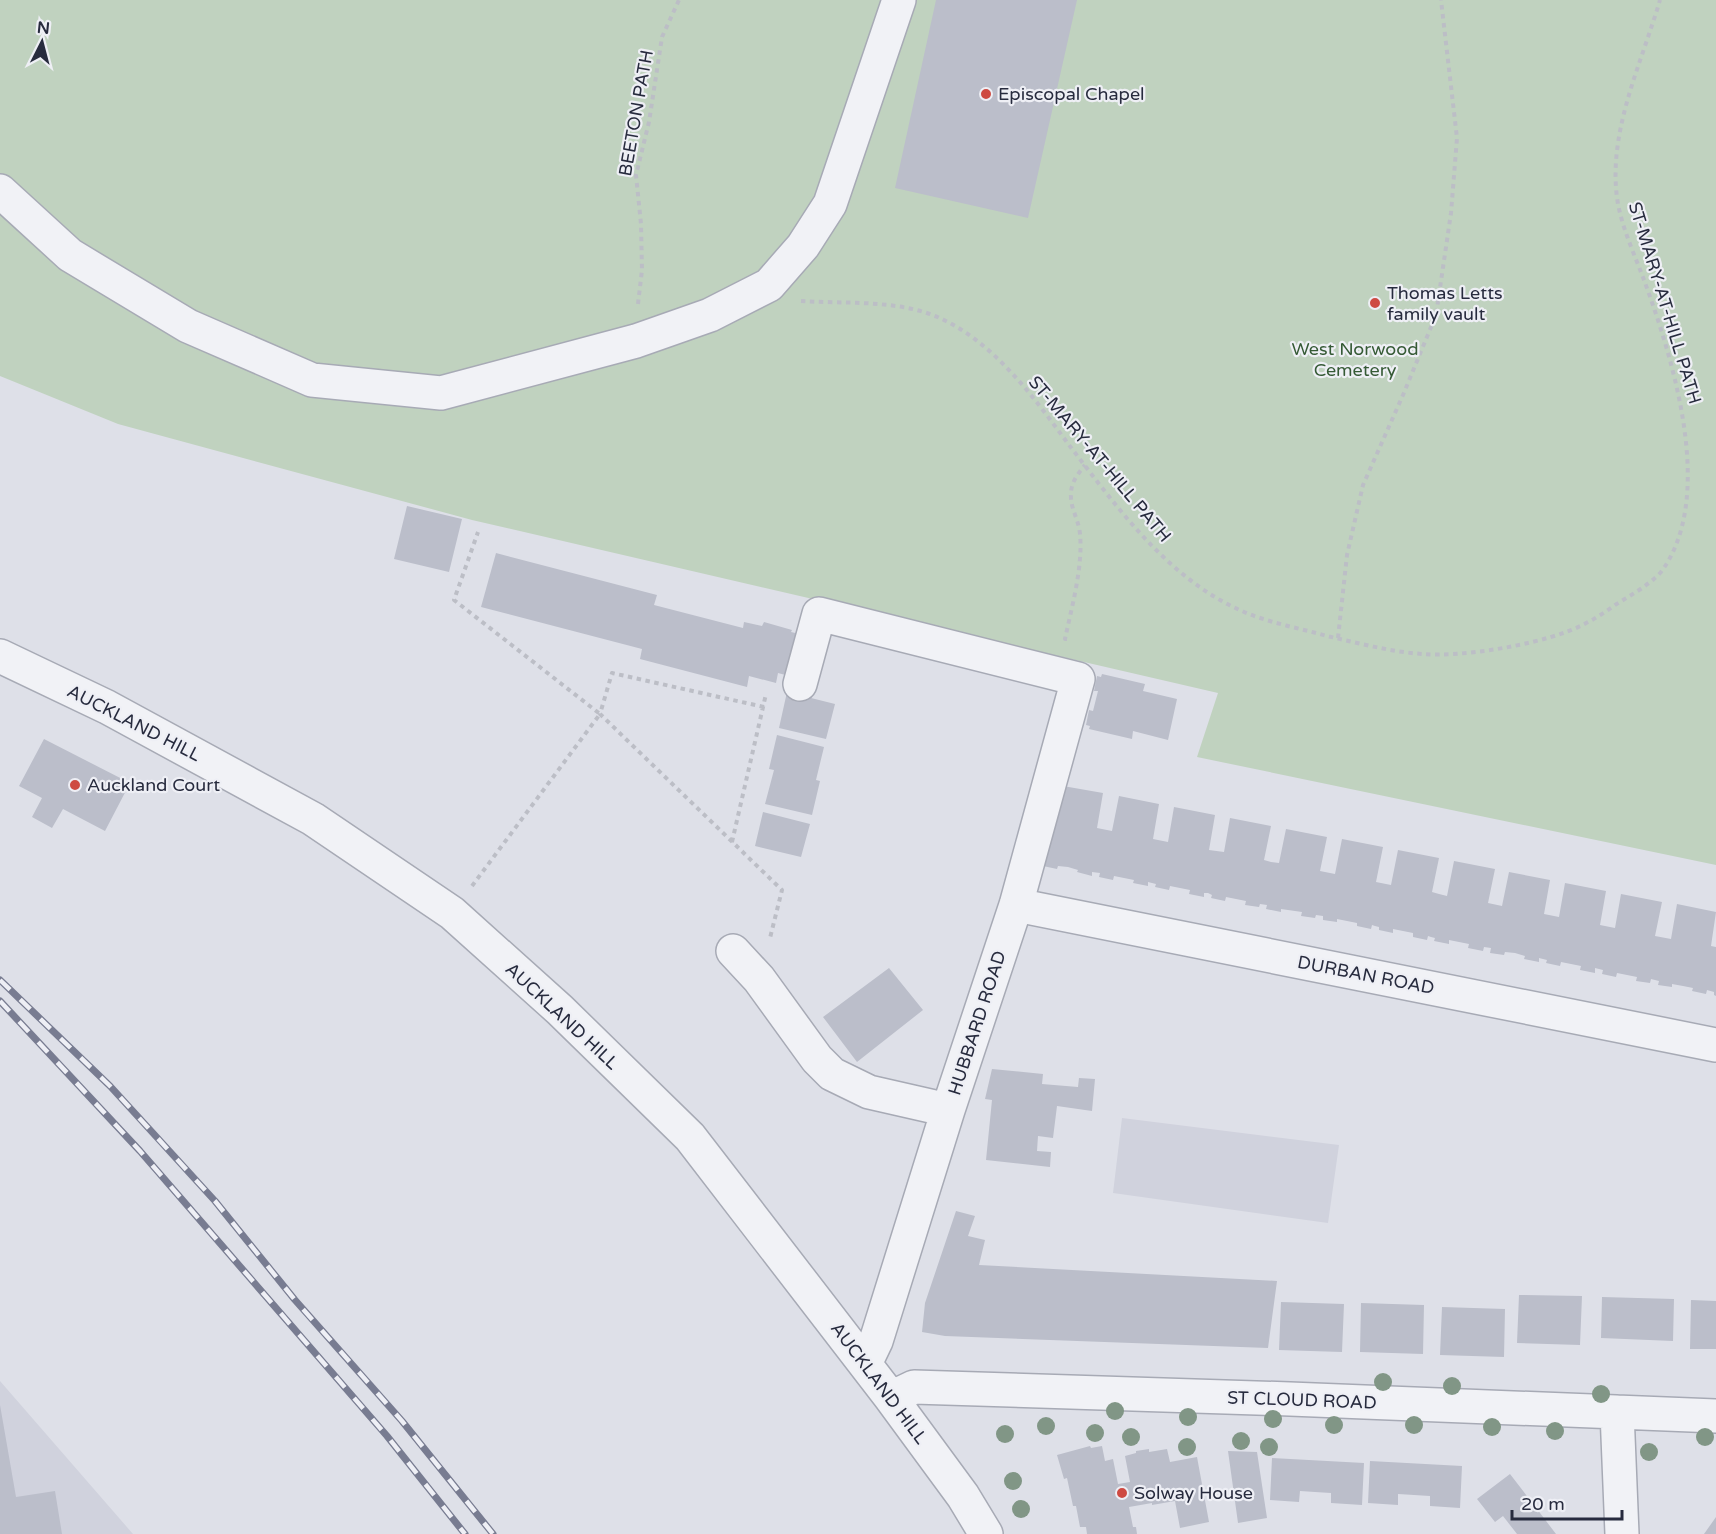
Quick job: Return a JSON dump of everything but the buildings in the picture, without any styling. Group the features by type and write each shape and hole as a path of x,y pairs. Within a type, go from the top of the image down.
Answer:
{"street":[{"path":"0,191 70,255 188,326 312,380 441,393 636,341 710,315 769,285 803,246 830,204 899,0"},
{"name":"HUBBARD ROAD","path":"800,684 819,614 1078,679 1016,905 948,1110 876,1341 865,1364"},
{"name":"AUCKLAND HILL","path":"0,656 108,707 314,819 452,914 560,1010 690,1137 891,1398 963,1496 986,1534"},
{"name":"DURBAN ROAD","path":"1016,905 1716,1045"},
{"path":"733,951 759,979 817,1059 832,1074 869,1092 948,1110"},
{"name":"ST CLOUD ROAD","path":"891,1398 914,1387 1716,1416"},
{"path":"1617,1412 1622,1534"}],"path":[{"name":"BEETON PATH","path":"636,341 642,270 641,224 636,175 649,122 662,37 679,0"},
{"path":"1338,638 1347,555 1363,485 1436,315 1451,213 1457,138 1441,0"},
{"name":"ST-MARY-AT-HILL PATH","path":"1660,0 1622,123 1617,150 1618,205 1662,328 1691,436"},
{"name":"ST-MARY-AT-HILL PATH","path":"769,285 785,298 799,301 904,308 928,313 947,321 990,353 1016,378 1151,545 1182,574 1211,595 1256,617 1338,638 1417,654 1440,655 1482,651 1566,632 1598,617 1647,585 1663,570 1681,544 1687,528"},
{"path":"1075,641 1065,639 1078,574 1080,534 1071,492 1077,475 1085,465"},
{"path":"478,532 454,600 600,714 782,890 759,979"},
{"path":"452,914 600,714 612,674 764,707"},
{"path":"732,842 767,693 778,696 782,679 800,684"}],"shaded area":[{"path":"1122,1118 1339,1145 1328,1223 1113,1193"},
{"path":"0,1381 133,1534 0,1534"}],"green space":[{"name":"West Norwood Cemetery","path":"0,0 1716,0 1716,865 1197,757 1218,693 472,520 118,424 0,376"}],"railway":[{"path":"0,980 110,1086 215,1201 295,1300 402,1421 493,1534"},
{"path":"0,1001 140,1151 387,1436 465,1534"}],"place":[{"name":"Episcopal Chapel","path":"986,94"},
{"name":"Thomas Letts family vault","path":"1375,303"},
{"name":"Auckland Court","path":"75,785"},
{"name":"Solway House","path":"1122,1493"}]}
